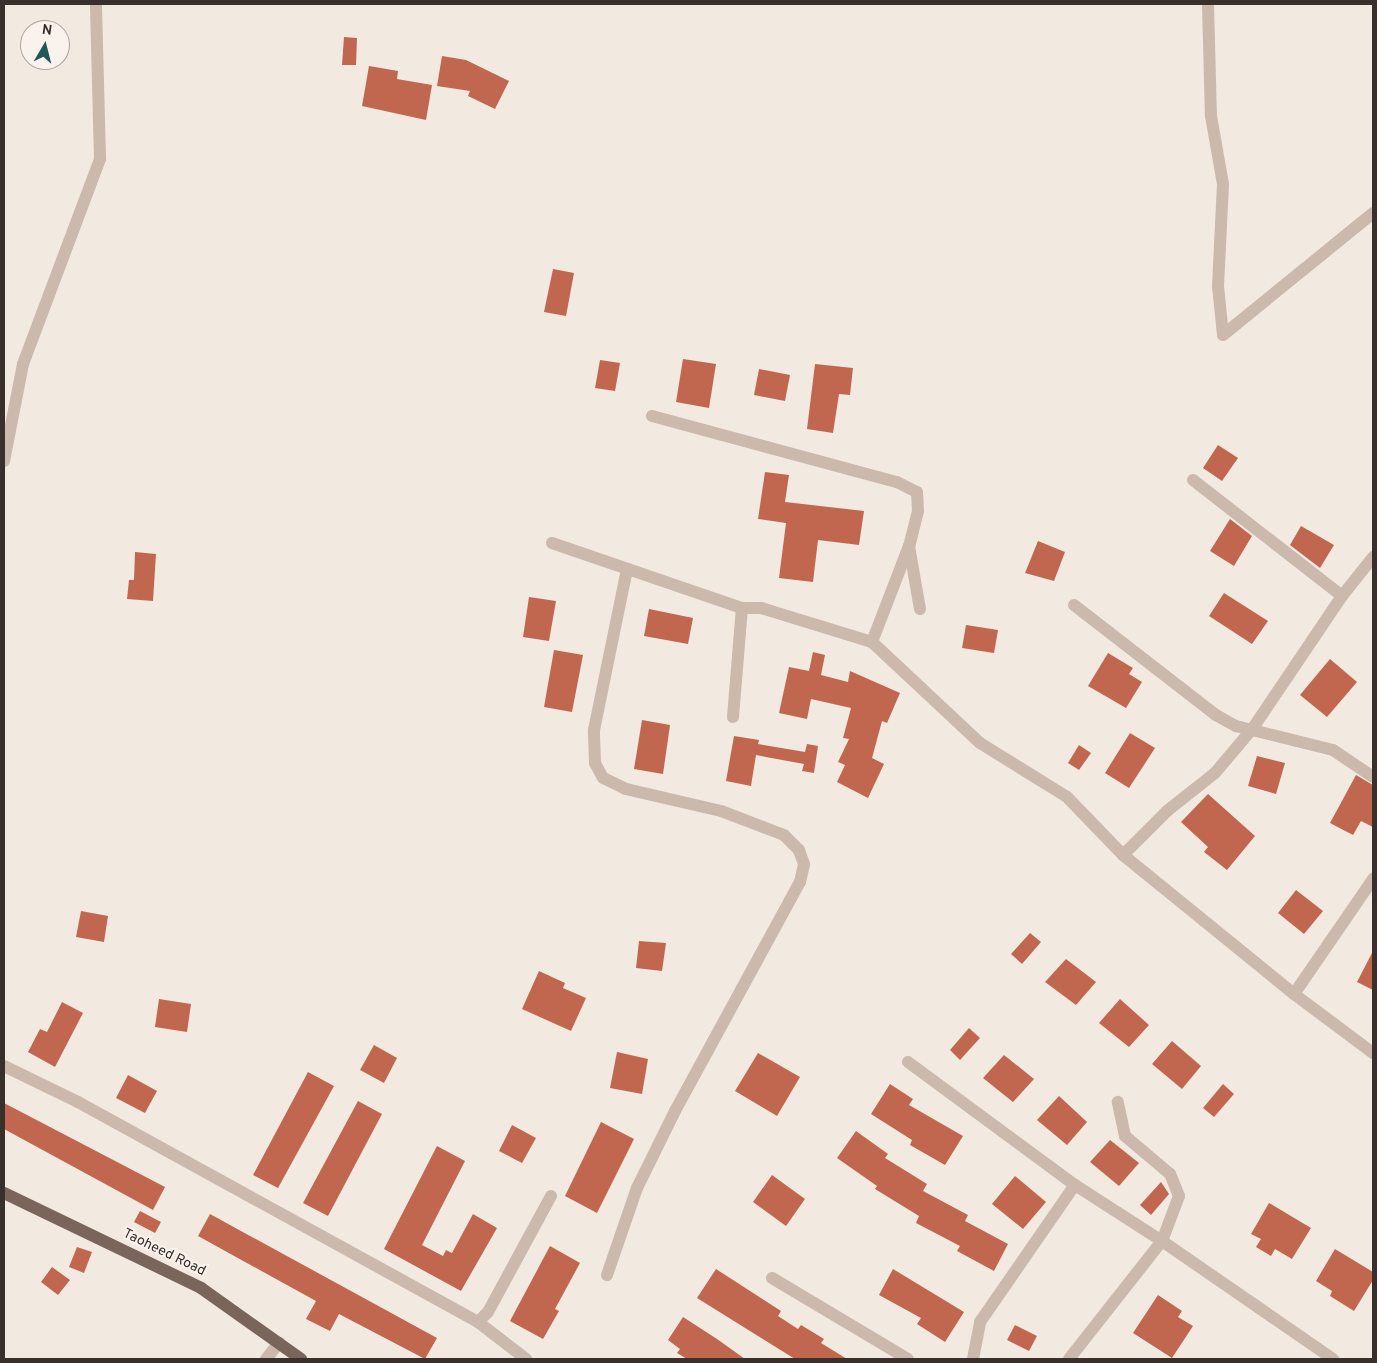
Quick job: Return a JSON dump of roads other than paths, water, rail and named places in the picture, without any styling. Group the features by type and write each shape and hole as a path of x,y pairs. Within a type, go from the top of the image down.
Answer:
{"main road":[{"name":"Taoheed Road","path":"4,1193 201,1288 300,1359"}],"street":[{"path":"4,461 23,364 100,159 96,4"},
{"path":"1208,4 1211,116 1222,184 1218,286 1223,334 1373,213"},
{"path":"652,416 897,482 917,492 918,511 910,546 872,642"},
{"path":"1193,480 1342,596"},
{"path":"552,543 742,608 761,608 872,642 980,743 1067,797 1123,855 1294,994 1373,1053"},
{"path":"910,546 920,609"},
{"path":"1123,855 1167,811 1215,773 1253,728 1342,596 1373,557"},
{"path":"607,1275 637,1188 675,1111 800,882 804,864 799,850 784,835 721,811 626,789 603,778 595,763 594,730 627,569"},
{"path":"1074,605 1216,715 1236,726 1253,728 1333,750 1373,777"},
{"path":"734,717 742,608"},
{"path":"1294,994 1373,879"},
{"path":"908,1062 1075,1185 1162,1241 1324,1357"},
{"path":"4,1066 78,1102 478,1322 526,1359"},
{"path":"1069,1359 1162,1241 1179,1196 1170,1174 1125,1136 1118,1102"},
{"path":"973,1359 980,1322 1075,1185"},
{"path":"478,1322 488,1312 551,1196"},
{"path":"772,1278 908,1359"},
{"path":"266,1359 279,1343"}]}
